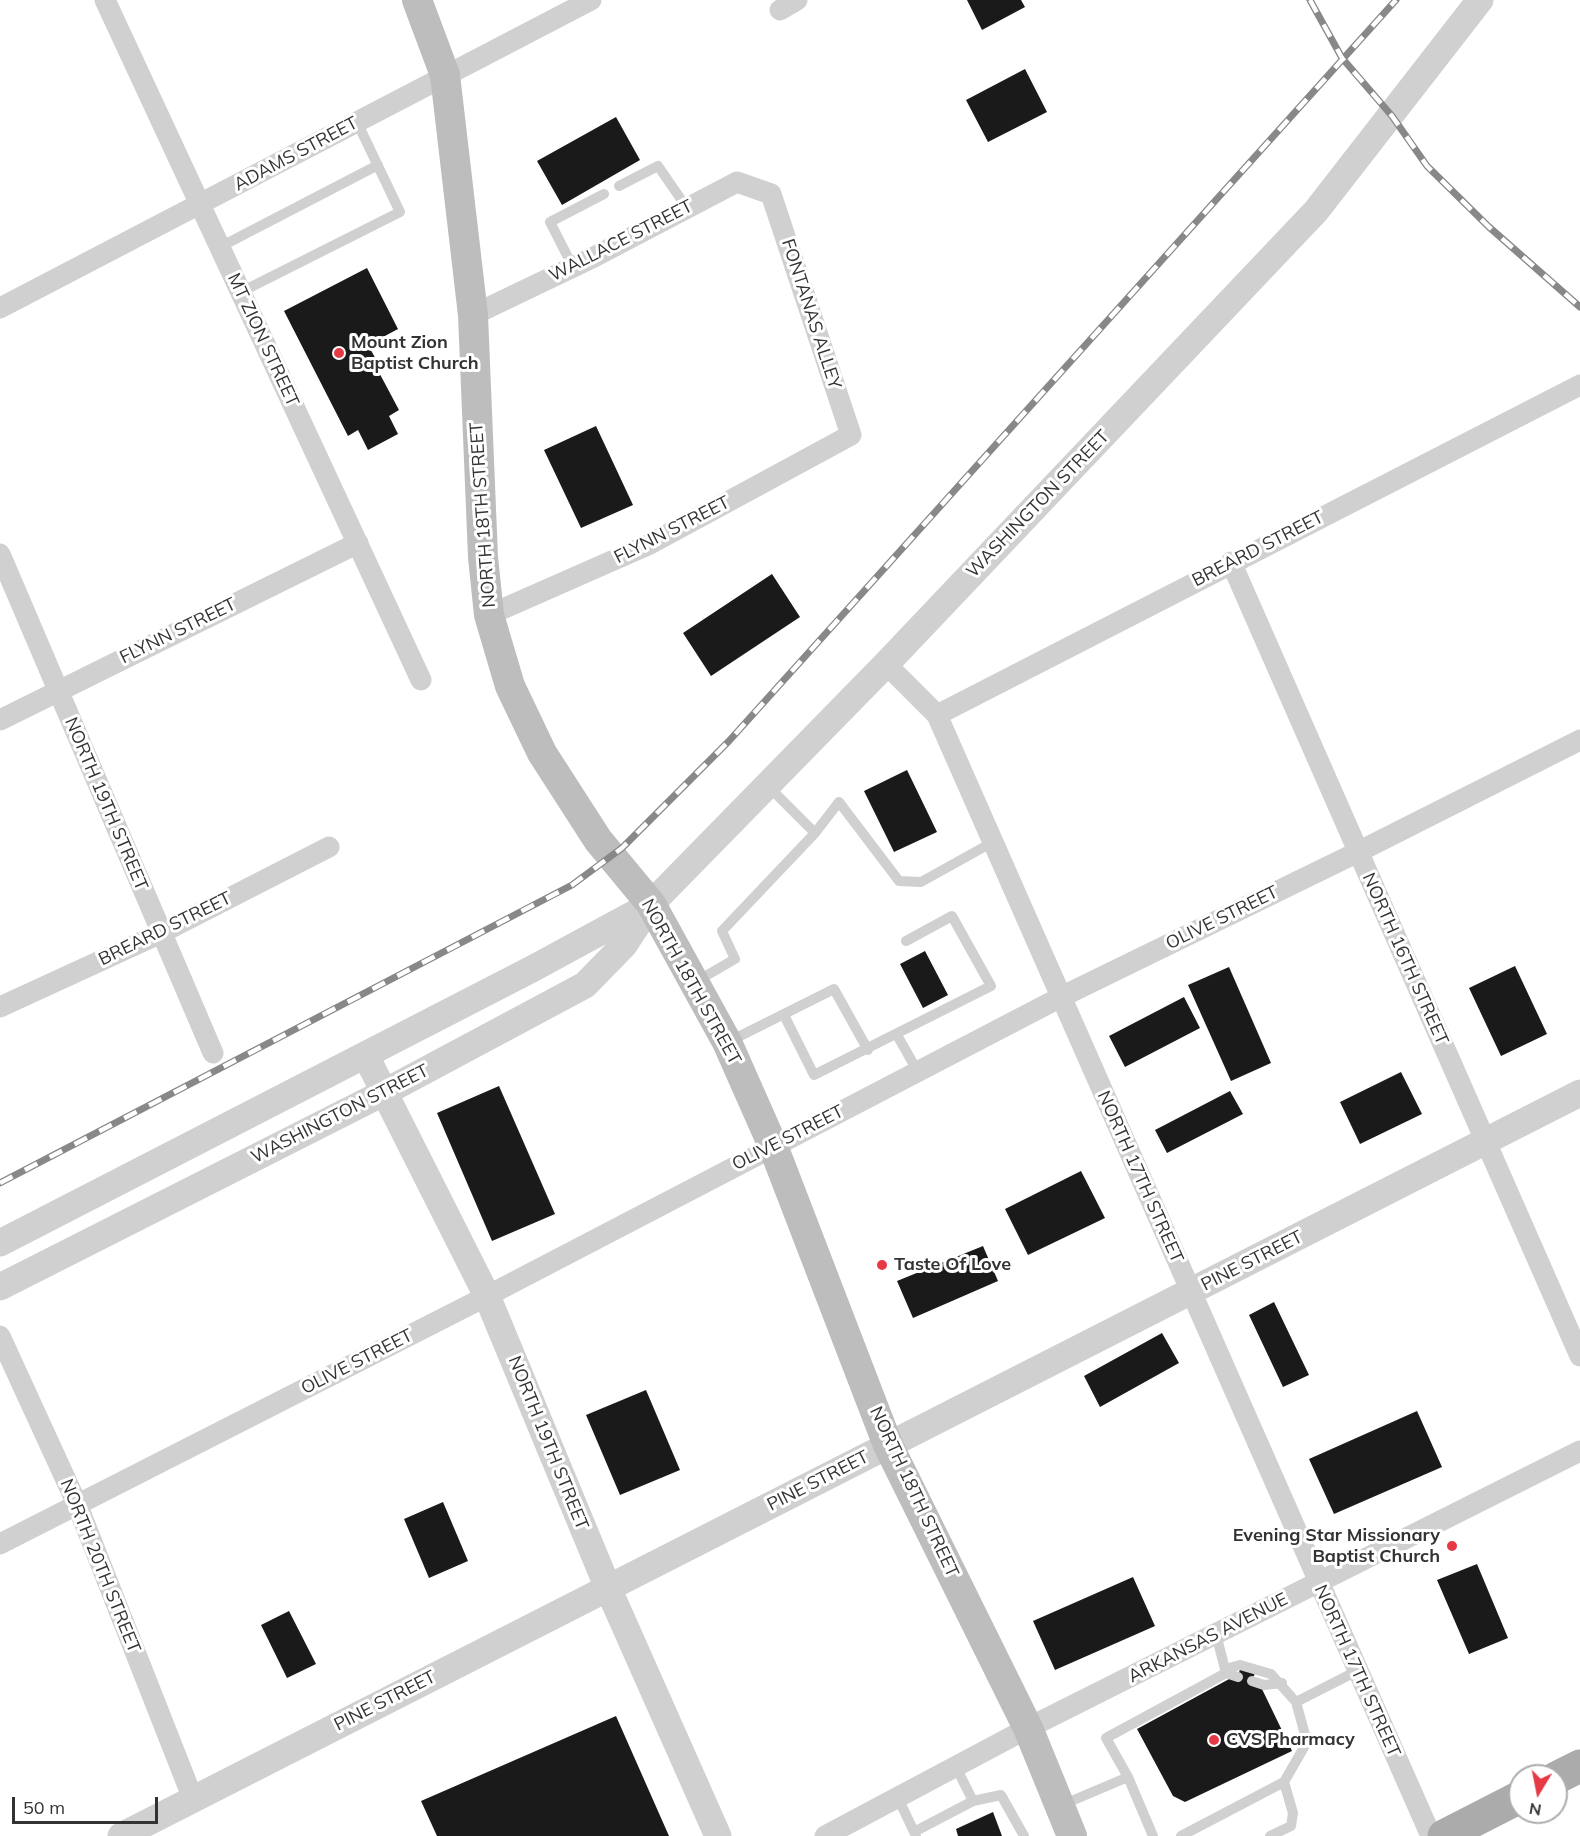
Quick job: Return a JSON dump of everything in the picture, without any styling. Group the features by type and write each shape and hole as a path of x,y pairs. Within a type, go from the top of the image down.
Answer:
{"main road":[{"name":"NORTH 18TH STREET","path":"417,0 445,75 472,315 483,557 489,615 510,686 542,753 598,840 651,904 727,1042 772,1146 888,1445 1028,1728 1070,1835"},
{"path":"1444,1836 1508,1803"}],"street":[{"name":"MT ZION STREET","path":"105,0 421,680"},
{"name":"ADAMS STREET","path":"0,308 591,0"},
{"name":"WASHINGTON STREET","path":"0,1287 385,1092 585,985 624,945 651,904 886,664 1316,212 1412,92 1480,0"},
{"name":"WASHINGTON STREET","path":"1412,92 1500,0"},
{"name":"WALLACE STREET","path":"472,315 573,267 737,182 771,194"},
{"name":"FONTANAS ALLEY","path":"771,194 851,435"},
{"name":"BREARD STREET","path":"937,715 1231,562 1580,386"},
{"name":"FLYNN STREET","path":"489,615 648,545 851,435"},
{"name":"FLYNN STREET","path":"0,720 357,543"},
{"name":"NORTH 19TH STREET","path":"0,554 213,1053"},
{"name":"NORTH 16TH STREET","path":"1231,562 1580,1356"},
{"name":"NORTH 17TH STREET","path":"886,664 937,715 1431,1836"},
{"name":"OLIVE STREET","path":"0,1544 487,1296 1061,997 1358,852 1580,740"},
{"name":"BREARD STREET","path":"0,1007 161,933 329,847"},
{"name":"WASHINGTON STREET","path":"0,1243 366,1056 651,904"},
{"name":"NORTH 19TH STREET","path":"366,1056 487,1296 608,1588 718,1836"},
{"name":"PINE STREET","path":"121,1836 1580,1094"},
{"name":"NORTH 20TH STREET","path":"0,1336 77,1504 194,1799"},
{"name":"ARKANSAS AVENUE","path":"825,1836 1028,1728 1580,1451"}],"lane":[{"path":"241,292 400,212 357,122"},
{"path":"220,247 378,165"},
{"path":"619,186 658,166 687,208"},
{"path":"573,267 550,222 604,194"},
{"path":"767,785 815,833"},
{"path":"694,982 735,958 722,931 815,833 839,801 899,881 921,882 993,842"},
{"path":"784,1014 814,1076 991,986 952,916 906,941"},
{"path":"727,1042 834,989 868,1050"},
{"path":"897,1035 918,1071"},
{"path":"1216,1634 1226,1673"},
{"path":"1154,1836 1128,1777 1106,1738 1240,1665 1272,1674 1296,1702 1306,1742 1284,1782 1181,1836"},
{"path":"1296,1702 1357,1671"},
{"path":"1226,1673 1238,1677"},
{"path":"1252,1681 1264,1685 1282,1683"},
{"path":"957,1767 973,1800"},
{"path":"1060,1806 1128,1777"},
{"path":"1270,1836 1293,1831 1293,1813 1284,1782"},
{"path":"898,1798 915,1834 973,1800 1001,1795 1024,1836"}],"building":[{"path":"967,0 1021,0 1025,7 982,30"},
{"path":"1025,69 1047,112 988,142 966,100"},
{"path":"616,117 640,160 562,205 537,161"},
{"name":"Mount Zion Baptist Church","path":"367,268 398,329 368,345 377,361 374,363 399,410 389,416 398,434 368,450 358,430 348,436 284,311"},
{"path":"596,426 633,505 581,528 544,450"},
{"path":"772,574 800,617 711,676 683,633"},
{"path":"907,770 937,832 894,852 864,791"},
{"path":"925,951 948,995 923,1008 900,964"},
{"path":"1515,966 1547,1034 1501,1056 1469,988"},
{"path":"1229,967 1271,1063 1231,1081 1188,985"},
{"path":"1184,997 1200,1028 1125,1067 1109,1036"},
{"path":"1401,1072 1422,1114 1360,1144 1340,1102"},
{"path":"499,1086 555,1214 492,1241 437,1113"},
{"path":"1230,1091 1243,1114 1167,1153 1155,1130"},
{"path":"1081,1171 1105,1218 1028,1255 1005,1209"},
{"path":"983,1246 998,1281 913,1318 897,1281"},
{"path":"1274,1302 1309,1375 1283,1387 1249,1315"},
{"path":"1162,1333 1179,1363 1100,1407 1084,1376"},
{"path":"646,1390 680,1470 620,1495 586,1415"},
{"path":"1417,1411 1442,1467 1334,1514 1309,1459"},
{"path":"443,1502 468,1561 429,1578 404,1519"},
{"path":"1477,1564 1508,1638 1469,1654 1437,1580"},
{"path":"1133,1577 1155,1626 1055,1670 1033,1621"},
{"path":"289,1611 316,1664 287,1678 261,1625"},
{"name":"CVS Pharmacy","path":"1240,1669 1255,1673 1252,1681 1261,1687 1292,1751 1185,1802 1173,1796 1137,1729 1231,1678 1237,1680"},
{"path":"616,1716 669,1836 437,1836 421,1801"},
{"path":"993,1812 1002,1836 958,1836 956,1829"}],"railway":[{"path":"1310,0 1342,58 1392,116 1427,166 1489,227 1580,307"},
{"path":"0,1183 572,885 622,848 729,741 1396,0"}],"place":[{"name":"Mount Zion Baptist Church","path":"339,353"},
{"name":"Taste Of Love","path":"882,1265"},
{"name":"Evening Star Missionary Baptist Church","path":"1452,1546"},
{"name":"CVS Pharmacy","path":"1214,1740"}]}
